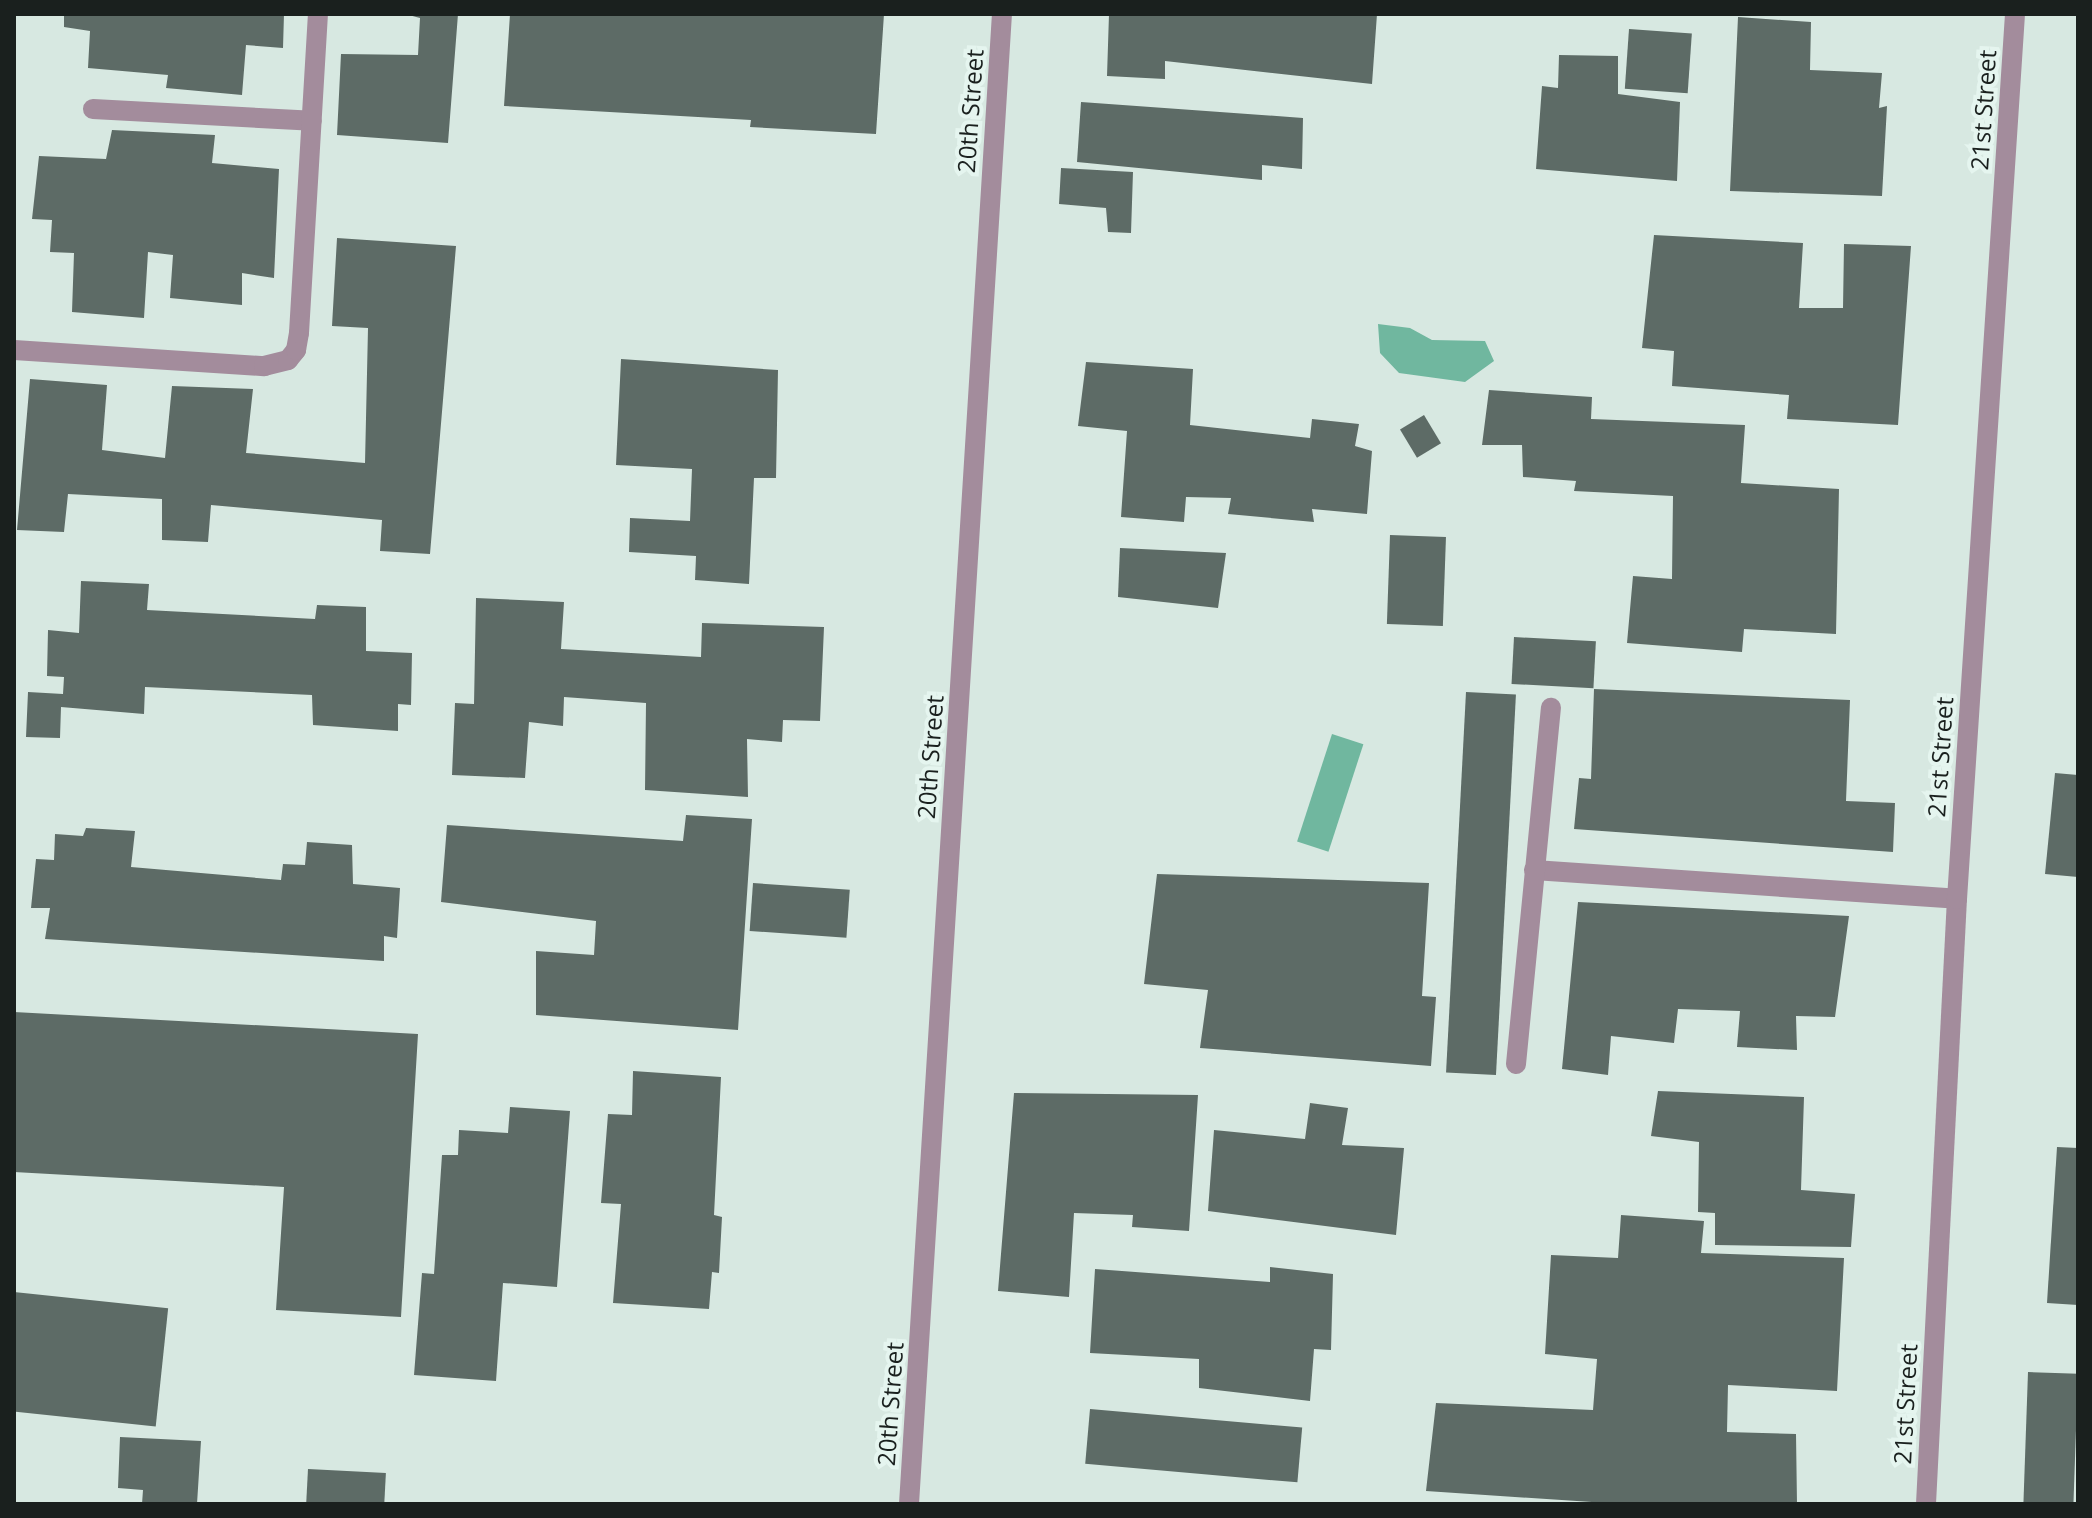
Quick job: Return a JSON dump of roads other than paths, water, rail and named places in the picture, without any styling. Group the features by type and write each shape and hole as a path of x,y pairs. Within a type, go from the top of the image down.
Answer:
{"street":[{"path":"14,350 264,366 288,360 296,350 299,333 318,14"},
{"name":"20th Street","path":"909,1504 1002,14"},
{"name":"21st Street","path":"1926,1504 1957,899 2015,14"},
{"path":"93,109 312,121"},
{"path":"1516,1064 1551,708"},
{"path":"1534,870 1957,899"}]}
